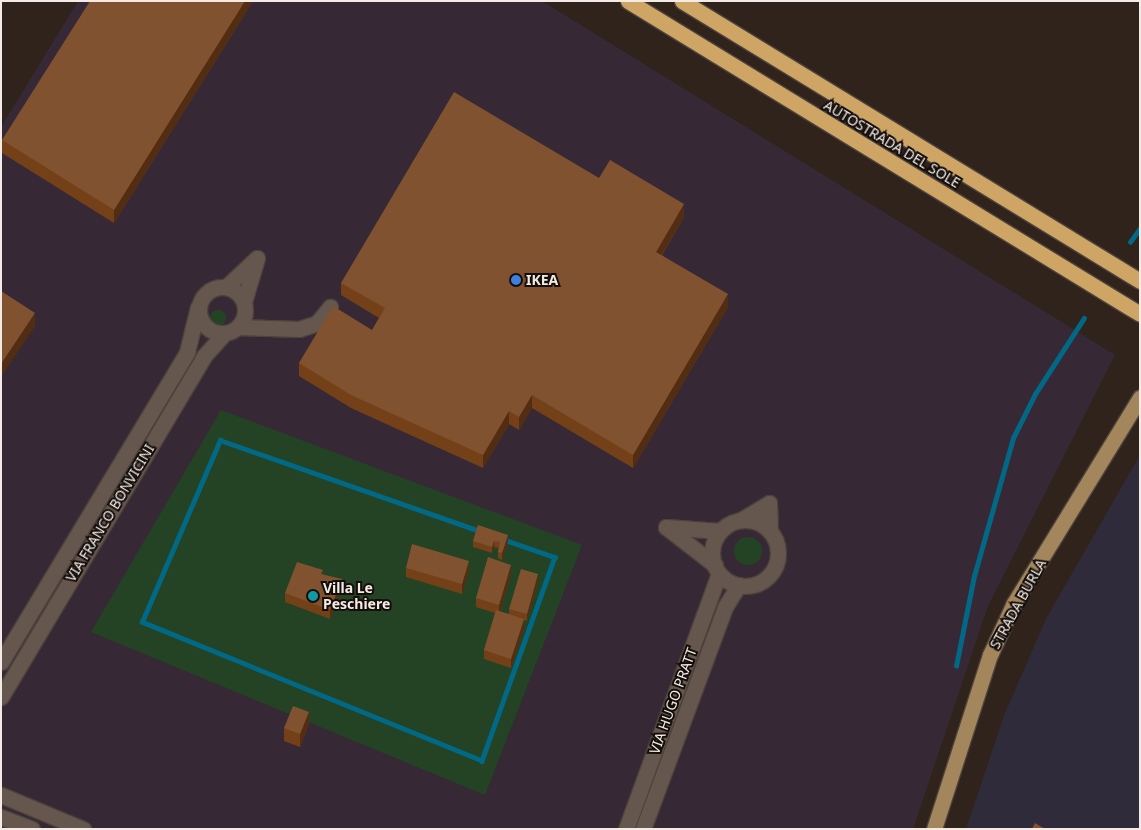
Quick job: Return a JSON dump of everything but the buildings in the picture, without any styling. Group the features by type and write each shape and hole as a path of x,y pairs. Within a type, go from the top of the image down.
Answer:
{"highway":[{"name":"AUTOSTRADA DEL SOLE","path":"628,1 1140,314"},
{"name":"AUTOSTRADA DEL SOLE","path":"682,1 1140,281"}],"main road":[{"name":"STRADA BURLA","path":"934,829 994,646 1014,603 1140,397"}],"street":[{"name":"VIA FRANCO BONVICINI","path":"1,662 186,352 198,307 205,293 226,287 257,258 245,305 231,330 204,356 1,697"},
{"path":"226,287 268,325"},
{"path":"198,307 206,327 231,330 268,325 310,327 330,307"},
{"path":"769,503 770,531 778,552 772,572 758,584 739,585 666,527 720,531 741,520 769,503"},
{"path":"741,520 752,521 770,531"},
{"path":"717,569 712,548 720,531"},
{"name":"VIA HUGO PRATT","path":"626,829 717,569"},
{"name":"VIA HUGO PRATT","path":"643,829 725,608 739,585"},
{"path":"1,795 83,829"},
{"path":"1,817 32,829"}],"shaded area":[{"path":"78,1 542,1 1115,355 988,606 913,829 1,829 1,127"},
{"path":"1140,455 1140,829 966,829 1005,713 1047,617"}],"green space":[{"path":"218,310 224,312 226,318 224,324 218,326 212,324 210,318 212,312"},
{"path":"221,410 582,545 485,795 91,632"},
{"path":"748,537 758,541 762,551 758,561 748,565 738,561 734,551 738,541"}],"waterway":[{"path":"1130,242 1140,228"},
{"path":"956,666 974,576 1013,438 1035,394 1084,318"},
{"path":"220,440 555,557 482,761 142,622 220,440"}],"place":[{"name":"IKEA","path":"516,280"},
{"name":"Villa Le Peschiere","path":"313,596"}]}
